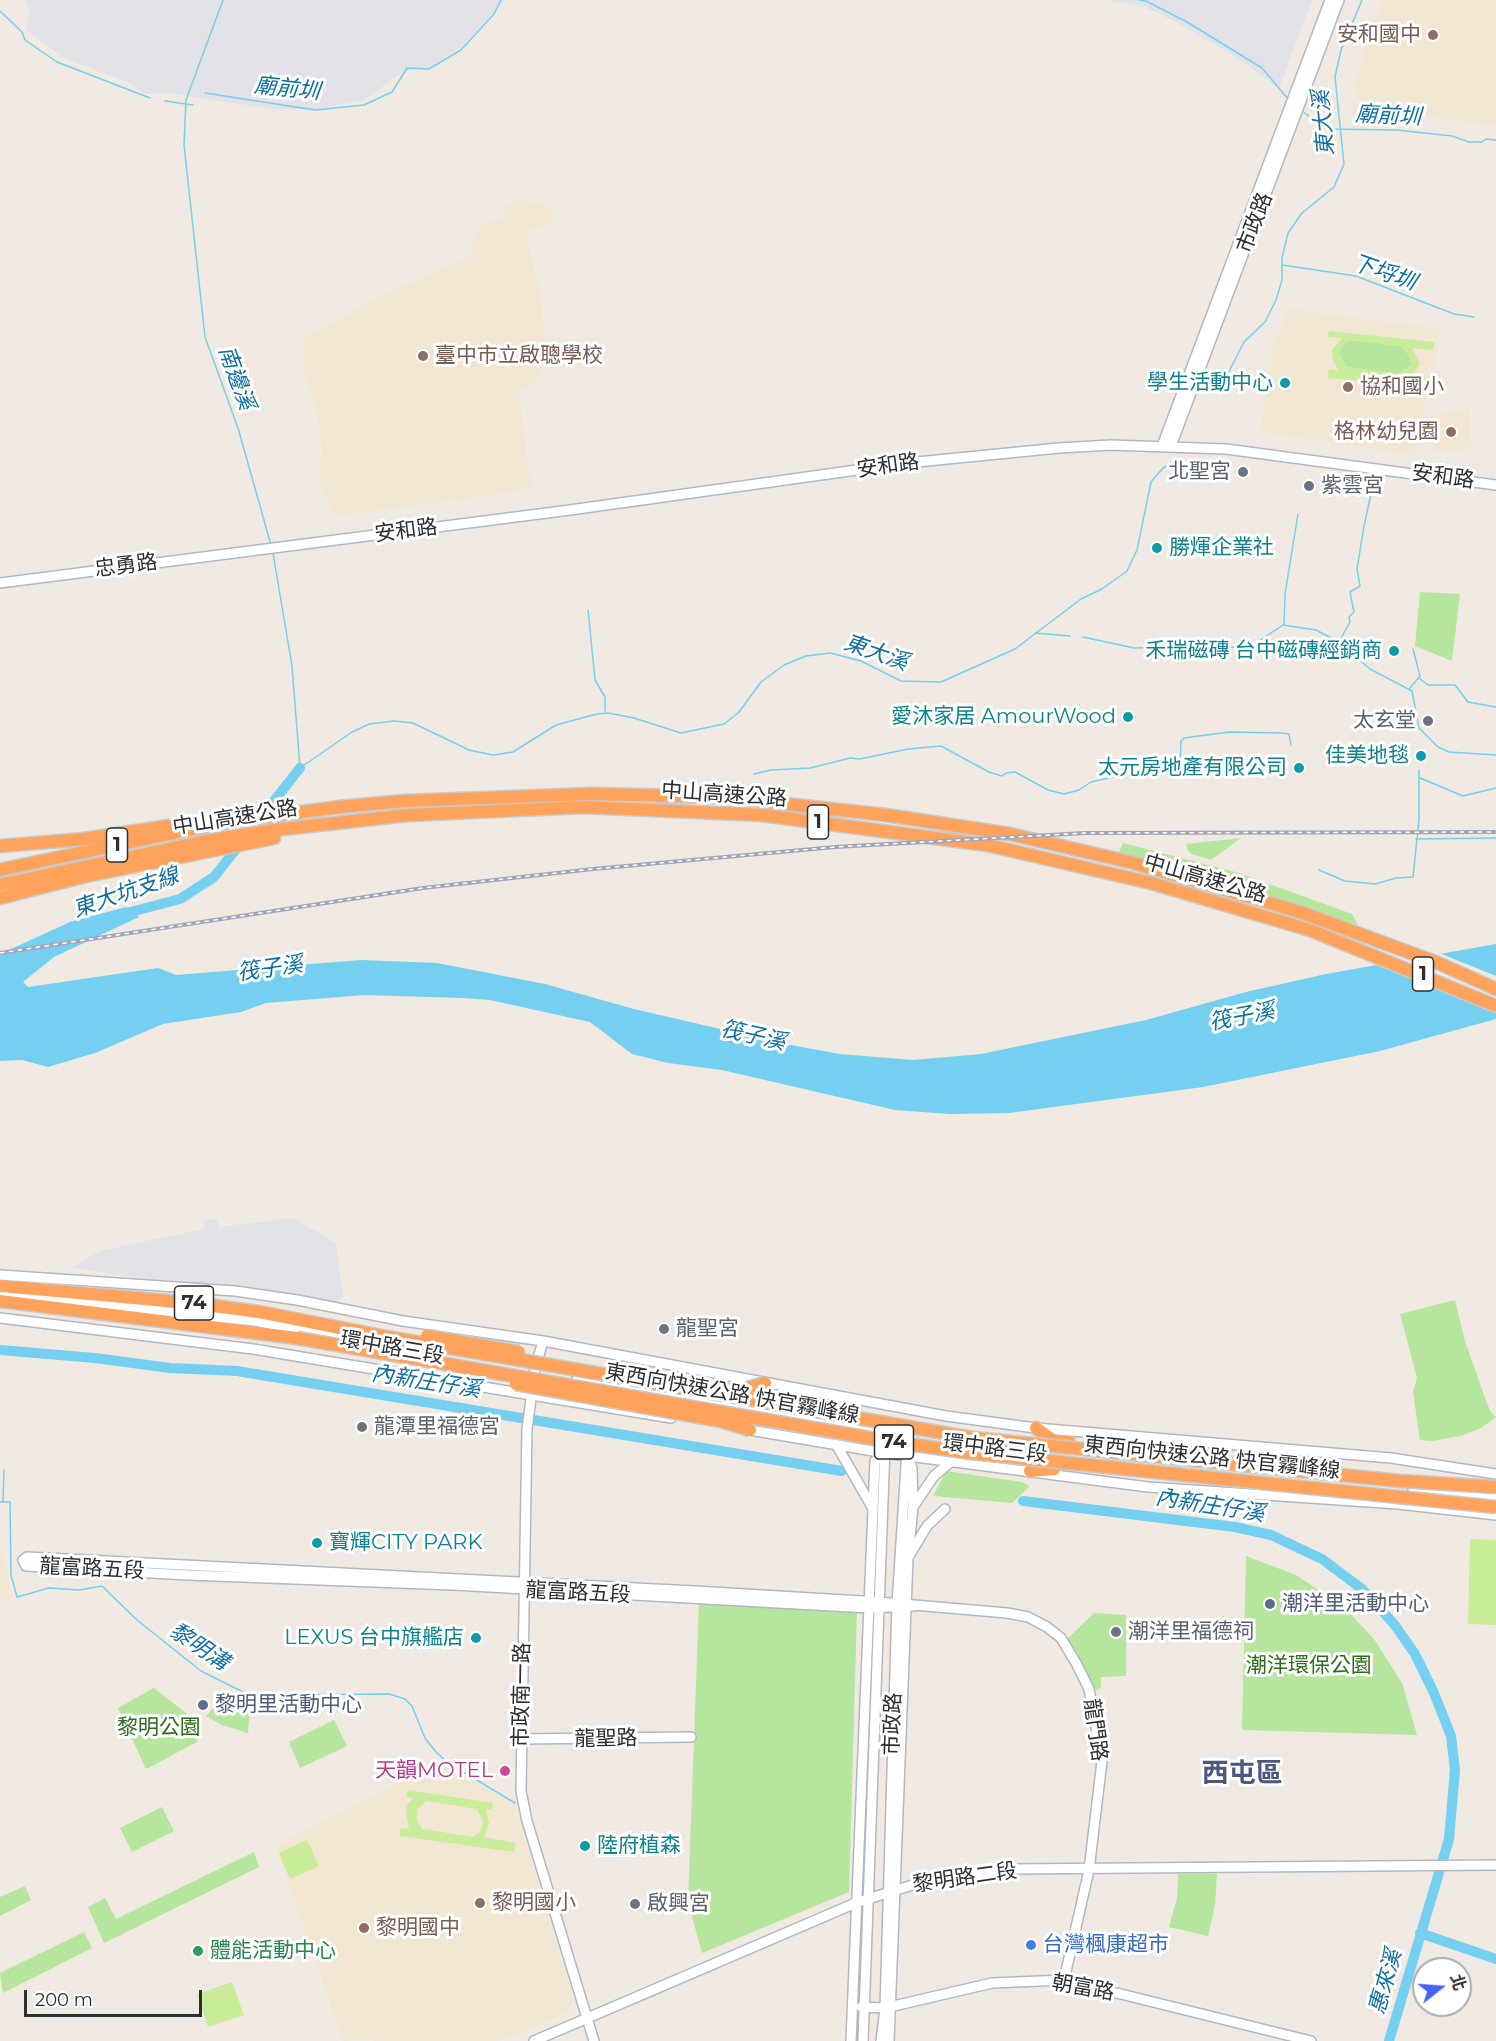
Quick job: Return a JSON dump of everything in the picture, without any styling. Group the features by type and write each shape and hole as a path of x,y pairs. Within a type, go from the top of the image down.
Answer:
{"highway":[{"name":"中山高速公路","path":"0,870 227,822 405,801 592,794 765,801 1010,834 1210,884 1351,931 1438,963 1496,989"},
{"name":"中山高速公路","path":"0,885 328,823 408,815 584,807 762,815 987,845 1151,883 1310,930 1418,972 1496,1006"},
{"path":"0,846 46,843 166,827 227,822"},
{"path":"0,898 211,845"},
{"name":"東西向快速公路 快官霧峰線","path":"0,1290 191,1303 259,1312 387,1337 973,1438 1400,1482 1496,1487"},
{"name":"東西向快速公路 快官霧峰線","path":"0,1301 297,1338 904,1443 1033,1460 1496,1507"},
{"path":"387,1337 415,1334 456,1340 707,1387 741,1390 765,1383"},
{"path":"297,1338 539,1389 721,1421 750,1430"},
{"path":"1036,1428 1054,1441 1281,1463 1383,1477 1400,1482"},
{"path":"1030,1470 1054,1469 1308,1494 1384,1499 1394,1496"}],"street":[{"name":"市政路","path":"1166,446 1330,0"},
{"name":"市政路","path":"1166,446 1339,0"},
{"name":"安和路","path":"252,550 477,522 930,460 1059,448 1166,446 1226,449 1496,484"},
{"name":"忠勇路","path":"0,583 252,550"},
{"name":"環中路三段","path":"0,1275 235,1292 342,1307 403,1321 543,1341 888,1405 1036,1428 1391,1458 1496,1474"},
{"name":"環中路三段","path":"0,1290 256,1321 362,1344 535,1371 907,1435 1033,1450 1496,1496"},
{"name":"環中路三段","path":"0,1318 253,1349 531,1400 750,1430 885,1453 1148,1486 1398,1504 1496,1515"},
{"name":"市政南一路","path":"543,1341 535,1371 527,1429 520,1739 521,1791 527,1821 594,2041"},
{"name":"市政路","path":"863,2041 888,1405"},
{"name":"市政路","path":"902,1407 907,1435 903,1525 904,1606"},
{"name":"環中路三段","path":"907,1435 972,1448 1496,1502"},
{"path":"836,1444 873,1508"},
{"name":"市政路","path":"851,2041 874,1461 885,1453"},
{"name":"市政路","path":"889,2041 891,1891 904,1606 913,1507 912,1468 906,1455"},
{"path":"903,1525 934,1476 953,1460"},
{"path":"1247,1492 1249,1476"},
{"path":"908,1558 927,1526 945,1509"},
{"name":"龍富路五段","path":"524,1586 26,1566 23,1560 27,1557 869,1605"},
{"name":"龍門路","path":"869,1605 1007,1613 1028,1617 1047,1626 1064,1641 1089,1689 1102,1761 1089,1870 1064,1980"},
{"name":"龍聖路","path":"520,1739 691,1737"},
{"name":"黎明路二段","path":"534,2041 858,1902 891,1891 991,1870 1496,1865"},
{"name":"朝富路","path":"854,2006 889,2007 992,1983 1064,1980 1311,2041"},
{"name":"市政路","path":"880,2041 889,2007"}],"shaded area":[{"path":"25,0 505,0 462,47 427,69 402,72 365,100 319,109 271,109 167,93 145,94 129,83 62,57 25,29 30,13"},
{"path":"1106,0 1312,0 1279,88 1231,54 1172,20 1145,7"},
{"name":"安和國中","path":"1382,0 1496,0 1496,126 1362,108 1355,89 1358,71"},
{"name":"臺中市立啟聰學校","path":"520,198 552,208 553,221 527,232 531,259 540,287 544,342 541,370 537,381 519,391 527,460 534,485 502,494 335,516 319,480 322,447 316,408 304,375 303,340 373,300 469,257 479,227 500,219 508,205"},
{"name":"協和國小","path":"1289,309 1441,329 1414,455 1260,431 1274,344"},
{"name":"格林幼兒園","path":"1469,408 1471,449 1434,451 1431,415 1451,414 1452,411"},
{"path":"293,1218 336,1243 343,1296 334,1305 71,1268 100,1251 204,1229 204,1220 216,1219 219,1227"},
{"path":"0,1547 6,1565 13,1601 0,1600"},
{"path":"442,1761 515,1806 573,2000 567,2013 498,2041 374,2041 373,2038 343,2041 276,1846"}],"green space":[{"path":"1329,331 1434,342 1433,350 1412,348 1420,363 1412,377 1429,378 1428,386 1327,378 1329,369 1339,371 1333,361 1332,350 1342,338 1328,337","holes":["1351,340 1401,346 1410,357 1411,365 1397,374 1347,367 1339,354 1344,344"]},
{"path":"1351,340 1401,346 1410,357 1411,365 1397,374 1347,367 1339,354 1344,344"},
{"path":"1420,592 1460,594 1452,661 1415,646"},
{"path":"1241,838 1211,860 1192,854 1186,844"},
{"path":"1123,843 1239,873 1352,914 1358,925 1119,852"},
{"path":"1455,1300 1465,1341 1490,1411 1496,1417 1481,1428 1460,1436 1433,1441 1420,1440 1413,1392 1417,1378 1400,1314"},
{"path":"946,1471 1022,1482 1030,1486 1012,1503 933,1496"},
{"path":"1470,1539 1496,1540 1496,1625 1468,1624"},
{"name":"潮洋環保公園","path":"1246,1556 1296,1575 1344,1607 1374,1639 1402,1683 1417,1735 1242,1730"},
{"path":"699,1601 857,1611 849,1892 702,1953 688,1902"},
{"path":"1094,1613 1126,1615 1126,1676 1101,1677 1101,1688 1093,1691 1067,1639"},
{"name":"黎明公園","path":"154,1688 191,1717 200,1730 197,1742 146,1769 118,1708"},
{"path":"219,1701 232,1708 250,1707 248,1733 222,1725 206,1716"},
{"path":"334,1720 347,1746 300,1768 289,1742"},
{"path":"408,1790 493,1803 492,1809 486,1809 489,1823 484,1837 515,1843 514,1852 400,1836 400,1828 409,1829 406,1811 407,1805 414,1798 406,1797","holes":["426,1801 477,1809 483,1822 481,1830 474,1837 422,1829 417,1821 417,1810"]},
{"path":"162,1807 174,1831 132,1852 120,1828"},
{"path":"307,1840 319,1866 290,1879 279,1853"},
{"path":"254,1852 259,1867 104,1943 88,1907 105,1898 116,1919"},
{"path":"1178,1874 1217,1874 1215,1905 1208,1936 1169,1927 1177,1898"},
{"path":"25,1886 31,1900 0,1916 0,1897"},
{"path":"84,1932 92,1948 3,1993 0,1973"},
{"path":"232,1982 244,2015 208,2027 197,1994"}],"water":[{"name":"筏子溪","path":"126,907 139,917 54,957 23,982 28,987 158,968 176,975 361,960 437,963 545,984 634,1009 785,1044 840,1054 913,1060 981,1054 1146,1020 1246,992 1326,974 1496,944 1496,1019 1380,1051 1203,1087 1009,1113 950,1114 895,1110 722,1070 668,1063 632,1054 590,1022 490,1000 463,998 364,995 266,1003 241,1012 163,1024 95,1053 48,1067 22,1060 0,1061 0,954 70,922"}],"pier":[{"path":"1437,952 1496,976 1496,1011 1373,963"}],"waterway":[{"name":"南邊溪","path":"223,0 186,100 184,145 205,337 238,428 271,545"},
{"name":"廟前圳","path":"205,93 315,110 364,105 392,92 407,68 429,69 461,50 494,14 501,0"},
{"name":"廟前圳","path":"1139,0 1146,1 1187,22 1262,68 1289,100"},
{"name":"東大溪","path":"1220,389 1244,342 1265,322 1276,300 1282,280 1282,258 1288,233 1302,213 1334,187 1344,164 1335,77 1341,50 1362,0"},
{"name":"廟前圳","path":"0,11 22,32 25,40 57,62 150,98"},
{"name":"廟前圳","path":"165,101 193,105"},
{"name":"廟前圳","path":"1302,111 1326,129 1397,130 1452,136 1469,142 1496,140"},
{"name":"下埒圳","path":"1282,265 1356,276 1454,314 1474,317"},
{"name":"東大溪","path":"273,553 292,666 300,768 352,732 369,724 394,721 413,723 469,750 493,755 513,752 556,725 597,714 608,713 634,718 681,733 724,724 739,712 761,682 784,665 806,656 830,653 861,661 901,681 941,682 1015,649 1081,599 1102,589 1127,571 1137,550 1151,482 1163,468 1175,461"},
{"path":"1339,642 1350,622 1349,617 1354,612 1350,592 1360,586 1357,569 1364,526 1371,494 1379,481"},
{"path":"1284,625 1285,594 1298,514"},
{"path":"588,610 595,680 605,697 605,711"},
{"path":"1223,648 1253,645 1283,625 1316,630 1339,642 1370,669 1412,691 1419,728 1438,747 1449,752 1496,755"},
{"path":"1035,633 1070,636"},
{"path":"1083,637 1134,648 1171,647"},
{"path":"1410,688 1420,676 1413,649"},
{"path":"1419,678 1428,685 1455,685 1468,702 1496,707"},
{"path":"754,774 771,770 810,768 850,758 860,759 908,749 941,746 989,772 1002,776 1015,772 1048,790 1064,794 1079,790 1091,782 1180,762 1181,741 1184,738 1229,732 1282,733 1289,734 1291,745"},
{"name":"東大坑支線","path":"119,915 180,899 214,877 300,768"},
{"path":"1319,870 1345,881 1375,884 1396,878 1413,877 1419,820 1419,770"},
{"path":"1420,778 1463,796 1496,788"},
{"path":"1416,839 1496,838"},
{"name":"內新庄仔溪","path":"0,1350 95,1358 170,1368 237,1371 842,1471"},
{"path":"3,1502 4,1470"},
{"name":"內新庄仔溪","path":"1023,1501 1235,1527 1271,1535 1322,1559 1362,1589 1394,1624 1415,1654 1451,1736 1455,1770 1449,1839 1389,2041"},
{"name":"黎明溝","path":"0,1502 10,1502 11,1575 17,1597 49,1588 79,1590 102,1586 137,1620 201,1671 243,1692 275,1695 389,1694 405,1699 412,1706 425,1738 436,1752 448,1763 515,1803"},
{"path":"1420,1933 1496,1959"}],"railway":[{"path":"0,953 423,888 593,869 835,847 1085,833 1496,832"}],"place":[{"name":"安和國中","path":"1433,35"},
{"name":"臺中市立啟聰學校","path":"423,356"},
{"name":"學生活動中心","path":"1285,383"},
{"name":"協和國小","path":"1348,387"},
{"name":"格林幼兒園","path":"1451,432"},
{"name":"北聖宮","path":"1243,472"},
{"name":"紫雲宮","path":"1309,486"},
{"name":"勝煇企業社","path":"1157,548"},
{"name":"禾瑞磁磚 台中磁磚經銷商","path":"1394,651"},
{"name":"愛沐家居 AmourWood","path":"1128,717"},
{"name":"太玄堂","path":"1428,721"},
{"name":"佳美地毯","path":"1421,756"},
{"name":"太元房地產有限公司","path":"1299,768"},
{"name":"龍聖宮","path":"664,1329"},
{"name":"龍潭里福德宮","path":"362,1427"},
{"name":"寶輝CITY PARK","path":"317,1543"},
{"name":"潮洋里活動中心","path":"1270,1604"},
{"name":"潮洋里福德祠","path":"1116,1632"},
{"name":"LEXUS 台中旗艦店","path":"476,1638"},
{"name":"黎明里活動中心","path":"203,1705"},
{"name":"天韻MOTEL","path":"505,1771"},
{"name":"陸府植森","path":"585,1846"},
{"name":"黎明國小","path":"480,1903"},
{"name":"啟興宮","path":"635,1904"},
{"name":"黎明國中","path":"364,1928"},
{"name":"台灣楓康超市","path":"1031,1945"},
{"name":"體能活動中心","path":"198,1951"}],"district":[{"name":"西屯區","path":"1242,1774"}],"water label":[{"name":"惠來溪","path":"1386,1982"}]}
